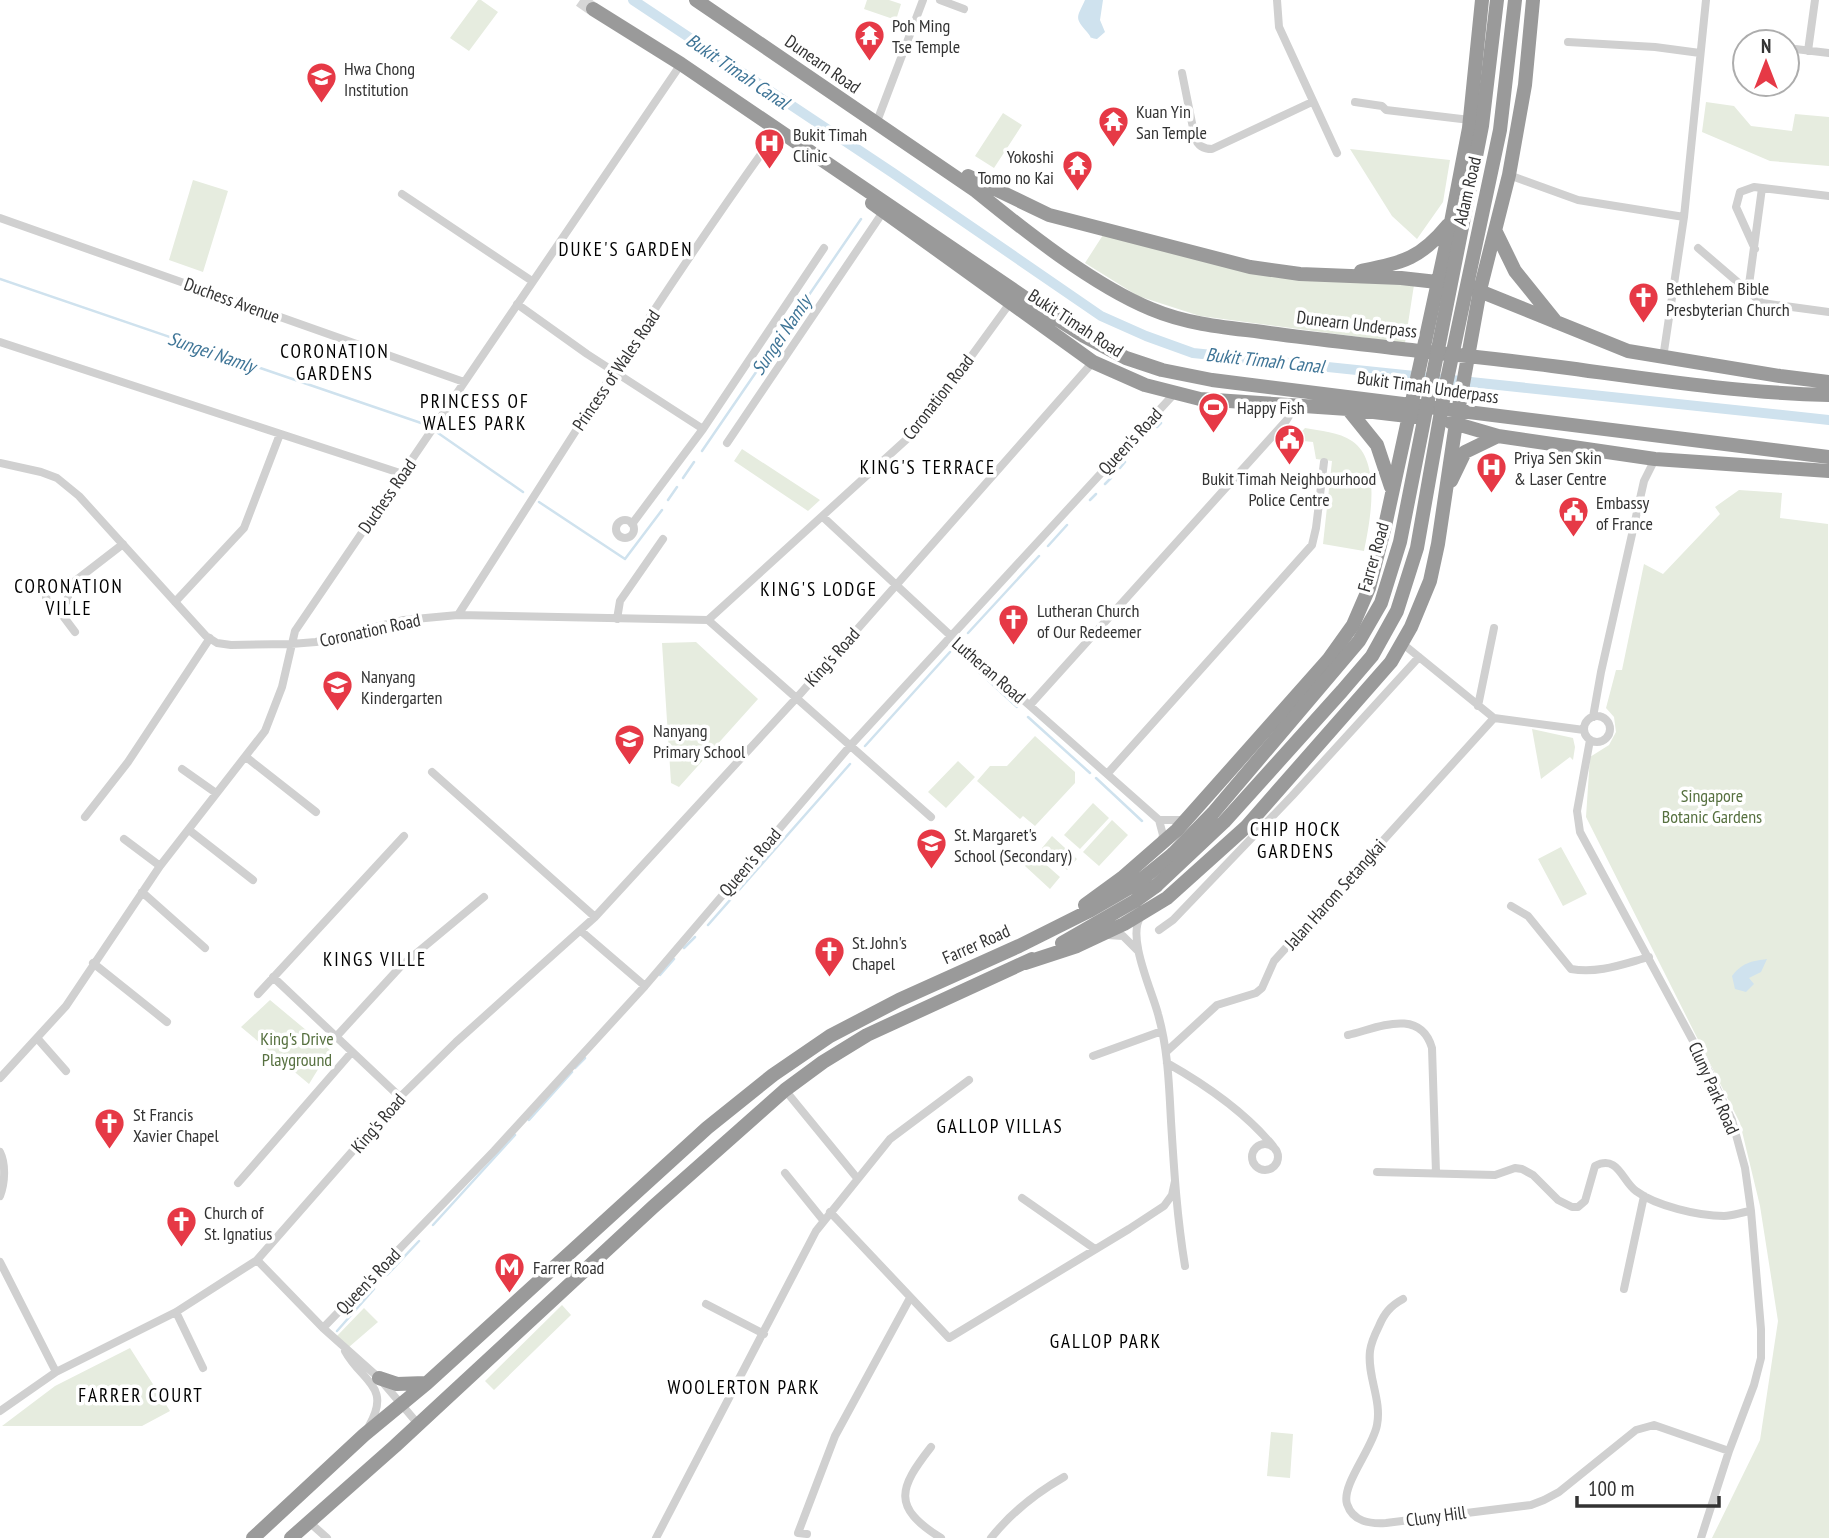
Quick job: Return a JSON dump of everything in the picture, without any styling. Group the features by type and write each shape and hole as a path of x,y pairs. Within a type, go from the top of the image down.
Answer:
{"highway":[{"name":"Dunearn Road","path":"696,0 928,159"},
{"path":"1167,849 1186,820 1328,660 1353,625 1369,588 1451,222 1482,0"},
{"name":"Adam Road","path":"1429,386 1482,126 1497,0"},
{"name":"Adam Road","path":"1445,389 1500,130 1515,0"},
{"path":"1025,963 1077,946 1143,914 1167,898 1247,827 1359,699 1403,644 1430,581 1480,290 1509,175 1525,85 1533,0"},
{"name":"Bukit Timah Road","path":"593,9 681,64 898,210"},
{"path":"928,159 941,162 1049,215 1250,267 1300,274 1438,281 1480,290 1628,351 1829,382"},
{"name":"Dunearn Underpass","path":"928,159 1109,287 1151,309 1184,320 1314,339 1700,387 1781,394 1829,394"},
{"name":"Bukit Timah Road","path":"847,176 852,188 883,212 1093,362 1134,381 1174,394 1200,399 1409,416 1456,423 1498,436 1655,459 1829,471"},
{"path":"1456,189 1459,201 1468,213 1485,216 1503,200"},
{"name":"Bukit Timah Underpass","path":"898,210 1040,309 1084,336 1126,358 1162,370 1212,380 1829,457"},
{"path":"1339,275 1403,262 1419,254 1451,222"},
{"path":"1496,232 1515,271 1557,323"},
{"name":"Farrer Road","path":"253,1538 364,1434 427,1383 707,1128 798,1056 898,1000 1019,946 1136,884 1167,849 1213,813 1332,674 1370,624 1381,603 1400,542 1429,386"},
{"name":"Farrer Road","path":"291,1538 785,1090 867,1035 1025,963 1108,918 1156,886 1224,822 1350,683 1387,632 1410,576 1417,548 1445,389"},
{"path":"1348,410 1377,446 1392,490"},
{"path":"1446,492 1465,452 1498,436"},
{"path":"1385,526 1398,513 1416,512 1429,519 1439,534"},
{"path":"379,1378 397,1384 427,1383"}],"street":[{"path":"876,124 922,0"},
{"path":"940,0 964,9"},
{"path":"1277,0 1279,27 1336,153"},
{"path":"1663,358 1684,217 1706,0"},
{"path":"1808,51 1815,0"},
{"path":"1568,41 1700,53"},
{"path":"1801,50 1829,53"},
{"name":"Duchess Road","path":"0,1078 66,1006 160,866 246,757 272,717 282,687 291,644 301,621 681,64"},
{"path":"1182,73 1195,138 1199,145 1207,149 1312,102"},
{"path":"1355,102 1382,106 1386,110 1466,119"},
{"name":"Princess of Wales Road","path":"458,615 614,372 779,129"},
{"path":"1509,175 1586,201 1684,217"},
{"path":"1748,292 1762,188"},
{"path":"1755,249 1739,218 1736,202 1743,189 1762,188 1829,196"},
{"path":"402,194 532,281"},
{"path":"727,443 883,212"},
{"name":"Duchess Avenue","path":"0,218 464,382"},
{"path":"632,524 703,429 824,248"},
{"path":"1698,248 1762,303 1829,312"},
{"name":"Coronation Road","path":"210,638 217,643 231,645 316,642 404,620 458,615 708,620 919,428 1010,303"},
{"path":"517,304 614,372 703,429"},
{"path":"0,342 403,474"},
{"name":"King's Road","path":"0,1411 56,1372 176,1312 257,1260 400,1097 456,1042 595,917 797,697 1093,362"},
{"name":"Queen's Road","path":"323,1328 494,1151 645,986 850,746 1174,394"},
{"path":"1030,705 1278,430 1296,405"},
{"path":"175,602 244,528 281,434"},
{"path":"1640,456 1644,481"},
{"path":"1593,717 1644,481 1655,459"},
{"path":"1108,773 1312,545 1317,528 1324,461"},
{"path":"0,463 57,478 79,496 210,638 128,762 85,817"},
{"name":"Lutheran Road","path":"823,517 951,636 1159,820"},
{"path":"617,619 620,601 663,539"},
{"path":"66,588 123,544"},
{"path":"57,608 68,601 69,594 66,588 59,584 47,590 47,602 57,608 75,632"},
{"path":"708,620 931,817"},
{"path":"1478,706 1494,628"},
{"path":"1403,644 1494,718 1584,730"},
{"path":"1159,930 1172,920 1292,796 1419,657"},
{"path":"1593,717 1600,717 1606,720 1609,733 1600,742 1590,740 1584,730 1586,722 1593,717"},
{"name":"Jalan Harom Setangkai","path":"1166,1052 1217,1005 1256,993 1262,988 1274,961 1494,718"},
{"name":"Cluny Park Road","path":"1590,740 1577,811 1580,832 1703,1058 1732,1120 1745,1168 1751,1211 1761,1358 1701,1538"},
{"path":"246,757 316,812"},
{"path":"182,769 216,793"},
{"path":"432,772 595,917"},
{"path":"1167,849 1159,820 1186,820"},
{"path":"189,830 253,880"},
{"path":"258,994 404,836"},
{"path":"124,839 160,866"},
{"path":"142,892 205,948"},
{"path":"335,1038 401,966 484,897"},
{"path":"1511,906 1528,916 1570,969 1604,970 1649,957"},
{"path":"1143,914 1136,924 1139,953 1166,1052 1175,1181 1185,1266"},
{"path":"581,931 645,986"},
{"path":"1095,937 1118,934 1139,953"},
{"path":"93,963 167,1022"},
{"path":"273,977 400,1097"},
{"path":"1348,1035 1410,1022 1429,1038 1432,1048 1436,1173"},
{"path":"1093,1056 1162,1031"},
{"path":"37,1038 66,1070"},
{"path":"238,1184 351,1053"},
{"path":"1167,1063 1200,1082 1254,1126 1273,1146 1279,1158 1274,1167 1259,1168 1254,1164 1252,1158 1258,1135 1254,1126"},
{"path":"656,1538 824,1220 857,1178 899,1132 970,1080"},
{"path":"785,1090 857,1178"},
{"path":"1254,1149 1263,1144 1273,1146"},
{"path":"0,1152 4,1161 0,1196"},
{"path":"1377,1172 1495,1175 1522,1168 1566,1206 1578,1207 1587,1197 1595,1166 1606,1162 1613,1164 1633,1189 1669,1208 1724,1216 1751,1211"},
{"path":"785,1173 824,1220"},
{"path":"830,1212 949,1338 1164,1206 1172,1195 1175,1181"},
{"path":"1624,1289 1644,1196"},
{"path":"1021,1198 1095,1249"},
{"path":"257,1260 323,1328 379,1378 418,1424"},
{"path":"0,1262 56,1372"},
{"path":"807,1534 798,1533 835,1436 910,1298"},
{"name":"Cluny Hill","path":"1403,1299 1392,1304 1383,1317 1370,1352 1378,1423 1371,1446 1348,1487 1346,1497 1351,1513 1363,1522 1386,1523 1531,1506 1559,1492 1636,1430 1646,1426 1660,1426 1729,1451"},
{"path":"706,1304 764,1334"},
{"path":"176,1312 203,1368"},
{"path":"344,1347 377,1394 377,1411 364,1434"},
{"path":"931,1447 911,1474 904,1492 908,1507 918,1522 941,1538"},
{"path":"990,1538 1025,1503 1064,1477"},
{"path":"309,1522 327,1538"}],"green space":[{"path":"478,0 498,12 469,51 450,38"},
{"path":"867,0 889,0 901,4 896,20 864,9"},
{"path":"1706,102 1734,106 1751,126 1792,131 1795,114 1829,117 1829,166 1770,161 1702,132"},
{"path":"1003,113 1022,125 994,168 975,156"},
{"path":"1350,149 1450,160 1443,202 1417,239 1392,216"},
{"path":"193,180 228,191 203,272 169,260"},
{"path":"1103,235 1251,272 1414,285 1405,343 1200,316 1138,296 1085,263"},
{"path":"1305,428 1347,438 1361,450 1371,477 1372,493 1364,551 1323,544 1332,461 1316,459 1313,442 1294,440"},
{"path":"742,449 820,500 808,511 734,461"},
{"name":"Singapore Botanic Gardens","path":"1739,490 1782,493 1780,518 1828,524 1829,1538 1712,1538 1760,1440 1778,1321 1760,1206 1740,1123 1586,817 1590,757 1609,745 1616,732 1614,717 1606,708 1616,670 1622,670 1644,564 1663,574 1720,514 1715,507"},
{"path":"696,642 758,699 679,787 671,783 662,643"},
{"path":"1532,729 1573,738 1573,760 1570,757 1541,779"},
{"path":"1035,736 1075,772 1075,783 1035,826 1023,816 1020,819 977,781 990,766 1007,766"},
{"path":"958,761 975,777 946,808 928,792"},
{"path":"1093,803 1109,818 1080,849 1064,835"},
{"path":"1112,820 1128,835 1099,866 1083,852"},
{"path":"1052,836 1077,859 1067,870 1042,848"},
{"path":"1561,847 1587,894 1563,906 1538,859"},
{"path":"1035,855 1060,877 1050,889 1025,866"},
{"name":"King's Drive Playground","path":"270,1000 330,1050 309,1084 241,1027"},
{"path":"562,1305 571,1315 494,1390 485,1381"},
{"path":"364,1308 378,1322 349,1347 336,1337"},
{"path":"130,1348 170,1411 142,1426 2,1426 55,1386"},
{"path":"1271,1432 1293,1434 1290,1478 1267,1476"}],"water":[{"path":"1085,0 1103,0 1100,20 1105,32 1097,39 1091,38 1079,20"},
{"path":"1767,959 1761,972 1749,978 1754,984 1746,992 1735,989 1732,976 1739,968 1747,963"}],"waterway":[{"name":"Bukit Timah Canal","path":"633,0 893,173 1101,316 1193,353 1424,377"},
{"name":"Sungei Namly","path":"702,451 861,219"},
{"name":"Sungei Namly","path":"0,279 424,424"},
{"name":"Bukit Timah Canal","path":"1442,379 1829,420"},
{"path":"1157,427 1161,423"},
{"name":"Sungei Namly","path":"438,433 523,492"},
{"name":"Sungei Namly","path":"683,478 694,462"},
{"path":"1120,468 1125,462"},
{"path":"1105,484 1111,478"},
{"name":"Sungei Namly","path":"668,500 677,487"},
{"path":"1090,500 1096,494"},
{"name":"Sungei Namly","path":"539,502 625,559 662,510"},
{"path":"1048,546 1067,525"},
{"path":"968,633 1039,556"},
{"path":"865,746 950,652"},
{"path":"966,660 1017,707"},
{"path":"1028,717 1090,773"},
{"path":"708,925 850,764"},
{"path":"1096,778 1142,821"},
{"path":"684,948 695,937"},
{"path":"660,975 674,959"},
{"path":"575,1068 585,1058"},
{"path":"529,1120 572,1072"},
{"path":"433,1225 515,1135"},
{"path":"387,1275 419,1241"},
{"path":"337,1331 374,1289"}],"tunnel":[{"path":"580,0 593,9"}],"place":[{"name":"Poh Ming Tse Temple","path":"869,62"},
{"name":"Hwa Chong Institution","path":"321,105"},
{"name":"Kuan Yin San Temple","path":"1113,148"},
{"name":"Bukit Timah Clinic","path":"770,171"},
{"name":"Yokoshi Tomo no Kai","path":"1077,193"},
{"name":"Bethlehem Bible Presbyterian Church","path":"1643,325"},
{"name":"Happy Fish","path":"1214,434"},
{"name":"Bukit Timah Neighbourhood Police Centre","path":"1289,467"},
{"name":"Priya Sen Skin & Laser Centre","path":"1491,494"},
{"name":"Embassy of France","path":"1573,539"},
{"name":"Lutheran Church of Our Redeemer","path":"1014,647"},
{"name":"Nanyang Kindergarten","path":"338,713"},
{"name":"Nanyang Primary School","path":"630,767"},
{"name":"St. Margaret's School (Secondary)","path":"931,871"},
{"name":"St. John's Chapel","path":"829,979"},
{"name":"St Francis Xavier Chapel","path":"110,1151"},
{"name":"Church of St. Ignatius","path":"181,1249"},
{"name":"Farrer Road","path":"510,1294"}],"district":[{"name":"DUKE'S GARDEN","path":"626,249"},
{"name":"CORONATION GARDENS","path":"335,362"},
{"name":"PRINCESS OF WALES PARK","path":"475,412"},
{"name":"KING'S TERRACE","path":"928,467"},
{"name":"KING'S LODGE","path":"819,589"},
{"name":"CORONATION VILLE","path":"69,597"},
{"name":"CHIP HOCK GARDENS","path":"1296,840"},
{"name":"KINGS VILLE","path":"375,959"},
{"name":"GALLOP VILLAS","path":"1000,1126"},
{"name":"GALLOP PARK","path":"1106,1341"},
{"name":"WOOLERTON PARK","path":"744,1387"},
{"name":"FARRER COURT","path":"141,1395"}]}
